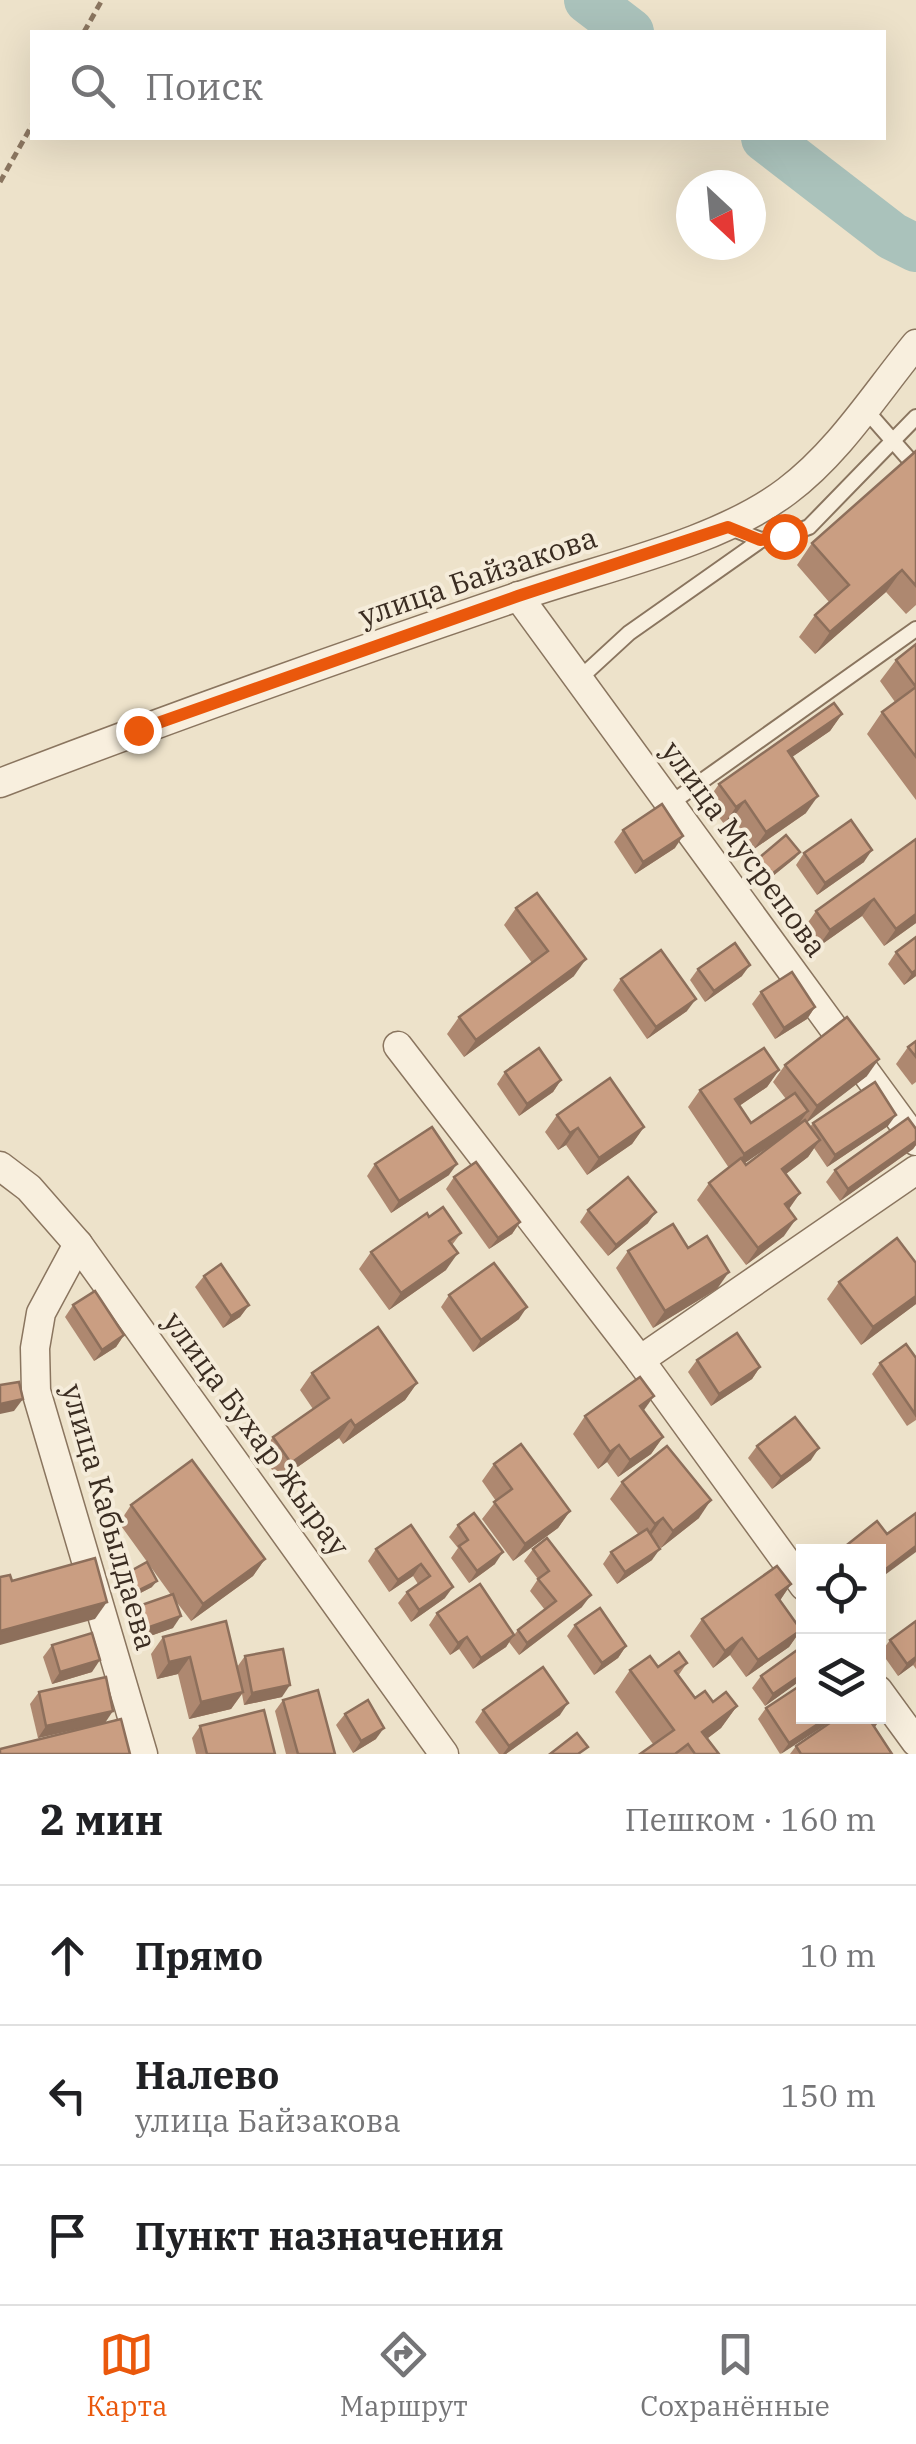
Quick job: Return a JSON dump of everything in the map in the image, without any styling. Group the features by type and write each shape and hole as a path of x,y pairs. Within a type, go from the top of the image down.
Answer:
{"street":[{"name":"улица Байзакова","path":"0,783 518,596 728,527 786,491 826,457 916,344"},
{"name":"улица Мусрепова","path":"518,596 916,1141"},
{"path":"398,1046 640,1360 796,1575"},
{"name":"улица Бухар Жырау","path":"0,1166 29,1188 78,1244 444,1754"},
{"path":"640,1360 916,1170"},
{"name":"улица Кабылдаева","path":"78,1244 41,1313 35,1348 36,1392 143,1754"},
{"path":"886,1701 916,1742"}],"lane":[{"path":"864,408 916,467"},
{"path":"579,679 640,624 760,540 809,528 916,417"},
{"path":"728,527 760,540"},
{"path":"671,803 916,628"}],"path":[{"path":"85,30 102,0"},
{"path":"0,182 30,129"}],"building":[{"path":"916,451 916,586 902,570 830,632 815,615 849,585 812,543"},
{"path":"916,644 916,687 896,660"},
{"path":"916,687 916,757 882,712"},
{"path":"834,703 842,714 788,751 818,796 766,832 745,801 736,807 719,784"},
{"path":"662,804 683,836 643,862 623,830"},
{"path":"851,820 872,850 825,883 804,853"},
{"path":"786,835 800,852 772,874 759,858"},
{"path":"916,839 916,914 896,929 874,899 830,930 816,911"},
{"path":"537,893 586,959 476,1040 459,1017 548,951 516,908"},
{"path":"916,937 916,970 912,973 896,952"},
{"path":"735,943 750,965 714,991 698,969"},
{"path":"661,950 696,999 656,1027 621,979"},
{"path":"792,972 815,1007 784,1028 761,992"},
{"path":"847,1017 879,1059 817,1106 785,1065"},
{"path":"916,1041 916,1057 908,1047"},
{"path":"539,1048 561,1080 527,1104 505,1072"},
{"path":"764,1048 779,1070 735,1099 751,1123 795,1093 808,1111 744,1154 700,1090"},
{"path":"610,1078 644,1127 599,1158 578,1128 570,1133 557,1115"},
{"path":"875,1082 896,1115 835,1155 813,1123"},
{"path":"908,1118 916,1129 916,1141 848,1189 835,1170"},
{"path":"805,1120 820,1140 782,1169 800,1193 785,1204 796,1219 758,1248 709,1183 741,1158 746,1165"},
{"path":"432,1127 457,1164 399,1201 375,1164"},
{"path":"476,1162 520,1222 498,1238 454,1177"},
{"path":"628,1177 656,1212 616,1245 588,1210"},
{"path":"443,1207 461,1233 449,1241 458,1253 401,1293 371,1252 427,1213 429,1217"},
{"path":"673,1224 688,1248 707,1236 729,1272 665,1311 628,1251"},
{"path":"897,1238 916,1263 916,1296 873,1327 839,1282"},
{"path":"494,1263 527,1307 481,1340 449,1295"},
{"path":"221,1264 249,1305 231,1316 204,1276"},
{"path":"95,1291 124,1335 102,1350 73,1305"},
{"path":"378,1327 417,1383 355,1426 351,1420 291,1463 273,1437 329,1398 312,1373"},
{"path":"737,1333 760,1367 719,1394 697,1360"},
{"path":"906,1344 916,1358 915,1414 880,1363"},
{"path":"640,1377 654,1396 640,1406 663,1437 630,1460 619,1445 610,1452 585,1416"},
{"path":"19,1382 23,1399 0,1404 0,1385"},
{"path":"795,1417 819,1448 781,1477 757,1446"},
{"path":"521,1444 570,1511 525,1544 494,1502 512,1489 494,1464"},
{"path":"667,1446 711,1500 673,1531 663,1518 655,1524 622,1482"},
{"path":"192,1460 265,1559 203,1604 131,1505"},
{"path":"474,1513 503,1552 477,1571 459,1546 468,1540 458,1525"},
{"path":"916,1513 916,1546 886,1569 886,1544 848,1544 877,1521 887,1534"},
{"path":"411,1525 453,1587 419,1610 407,1592 430,1576 421,1564 398,1580 376,1549"},
{"path":"647,1529 660,1549 625,1572 611,1552"},
{"path":"547,1538 591,1595 527,1643 518,1630 556,1601 538,1579 549,1571 533,1549"},
{"path":"95,1558 107,1602 0,1631 0,1577 10,1575 12,1581"},
{"path":"147,1562 157,1581 127,1596 118,1578"},
{"path":"777,1566 791,1584 776,1595 796,1623 796,1633 758,1660 742,1638 725,1651 702,1619"},
{"path":"480,1584 514,1635 481,1658 467,1637 458,1643 437,1613"},
{"path":"173,1594 181,1616 141,1630 133,1608"},
{"path":"600,1608 626,1646 602,1663 575,1625"},
{"path":"226,1621 243,1692 201,1702 190,1657 169,1662 163,1637"},
{"path":"916,1621 916,1657 907,1664 890,1640"},
{"path":"92,1633 100,1660 60,1672 52,1645"},
{"path":"283,1649 290,1685 252,1693 245,1656"},
{"path":"796,1651 796,1678 773,1694 761,1676"},
{"path":"679,1652 687,1663 675,1671 695,1698 705,1691 713,1702 726,1692 737,1706 702,1732 719,1754 695,1754 688,1744 675,1754 640,1754 674,1730 630,1670 650,1656 658,1667"},
{"path":"543,1667 568,1703 509,1746 483,1710"},
{"path":"106,1677 113,1711 46,1726 39,1692"},
{"path":"796,1688 796,1724 818,1724 789,1743 766,1708"},
{"path":"318,1690 335,1754 298,1754 283,1700"},
{"path":"368,1700 384,1728 361,1741 345,1714"},
{"path":"264,1710 275,1754 207,1754 200,1726"},
{"path":"121,1719 130,1754 0,1754 0,1749"},
{"path":"828,1724 872,1724 892,1754 801,1754 796,1746"},
{"path":"577,1733 588,1747 578,1754 550,1754"}],"waterway":[{"path":"588,0 627,30"},
{"path":"768,140 892,236 916,248"}],"route":[{"path":"138,730 518,596 728,527 760,540 784,536"}]}
